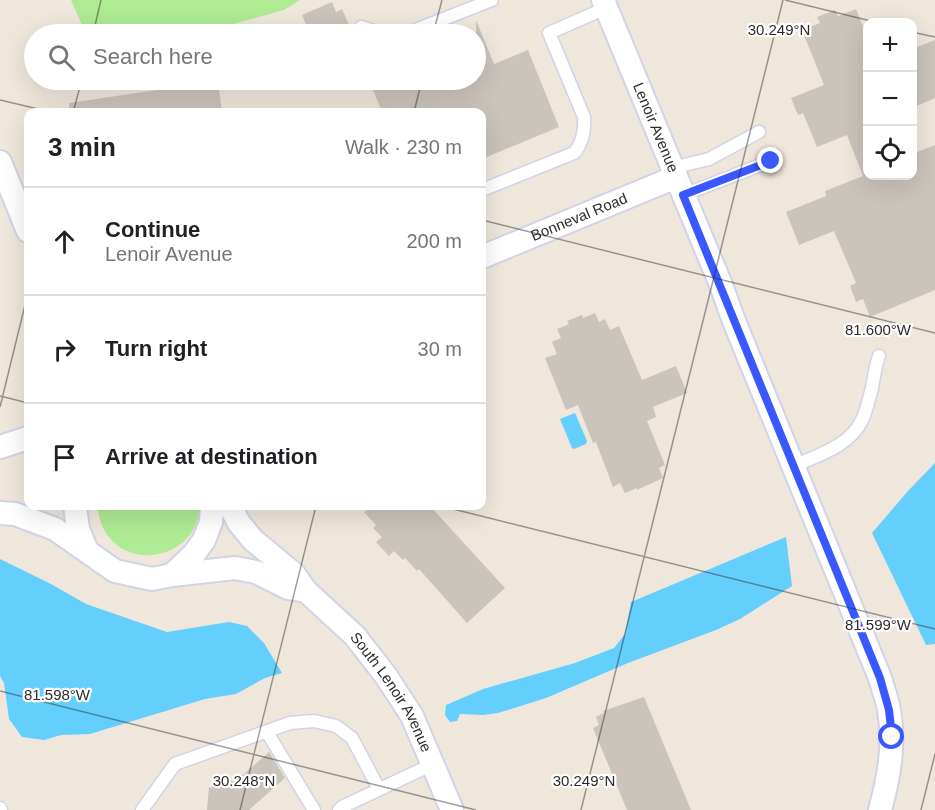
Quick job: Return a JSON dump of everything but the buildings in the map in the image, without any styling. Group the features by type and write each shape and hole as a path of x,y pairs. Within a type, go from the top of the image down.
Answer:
{"street":[{"name":"Lenoir Avenue","path":"604,4 880,678 889,710 892,737 891,762 880,810"},
{"path":"0,162 24,221"},
{"name":"Bonneval Road","path":"486,255 677,180"},
{"path":"0,447 24,439"},
{"path":"76,510 78,529 87,551"},
{"path":"0,513 15,514 55,529 115,571 152,579 172,575 194,554 204,540 212,522 212,510"},
{"name":"South Lenoir Avenue","path":"232,510 239,523 254,540 294,574 306,591 355,636 386,676 412,716 452,810"},
{"name":"South Lenoir Avenue","path":"172,575 235,568 256,572 288,588 306,591"}],"lane":[{"path":"431,24 492,0"},
{"path":"486,188 574,153 579,147 584,132 584,117 549,33 604,4"},
{"path":"677,180 708,159 759,132"},
{"path":"677,180 771,161"},
{"path":"794,466 851,436 862,419 879,356"},
{"path":"142,810 175,764 290,723 314,721 336,726 352,738 379,789"},
{"path":"267,732 314,810"},
{"path":"339,810 433,764"}],"green space":[{"path":"71,0 300,0 284,10 233,24 82,24"},
{"path":"98,510 198,510 197,522 189,536 178,546 149,555 134,554 120,547 108,536"}],"water":[{"path":"575,413 587,441 586,444 574,449 560,419"},
{"path":"935,463 935,644 926,645 872,533"},
{"path":"786,537 792,586 740,619 546,698 498,713 460,714 457,721 450,722 445,715 446,705 483,689 575,663 614,648 625,634 631,602"},
{"path":"0,559 86,604 167,632 229,622 247,626 264,643 282,673 265,678 236,694 205,699 90,734 61,735 44,740 22,737 9,719 4,683 0,676"}],"route":[{"path":"771,161 683,195 880,678 889,710 892,737"}]}
